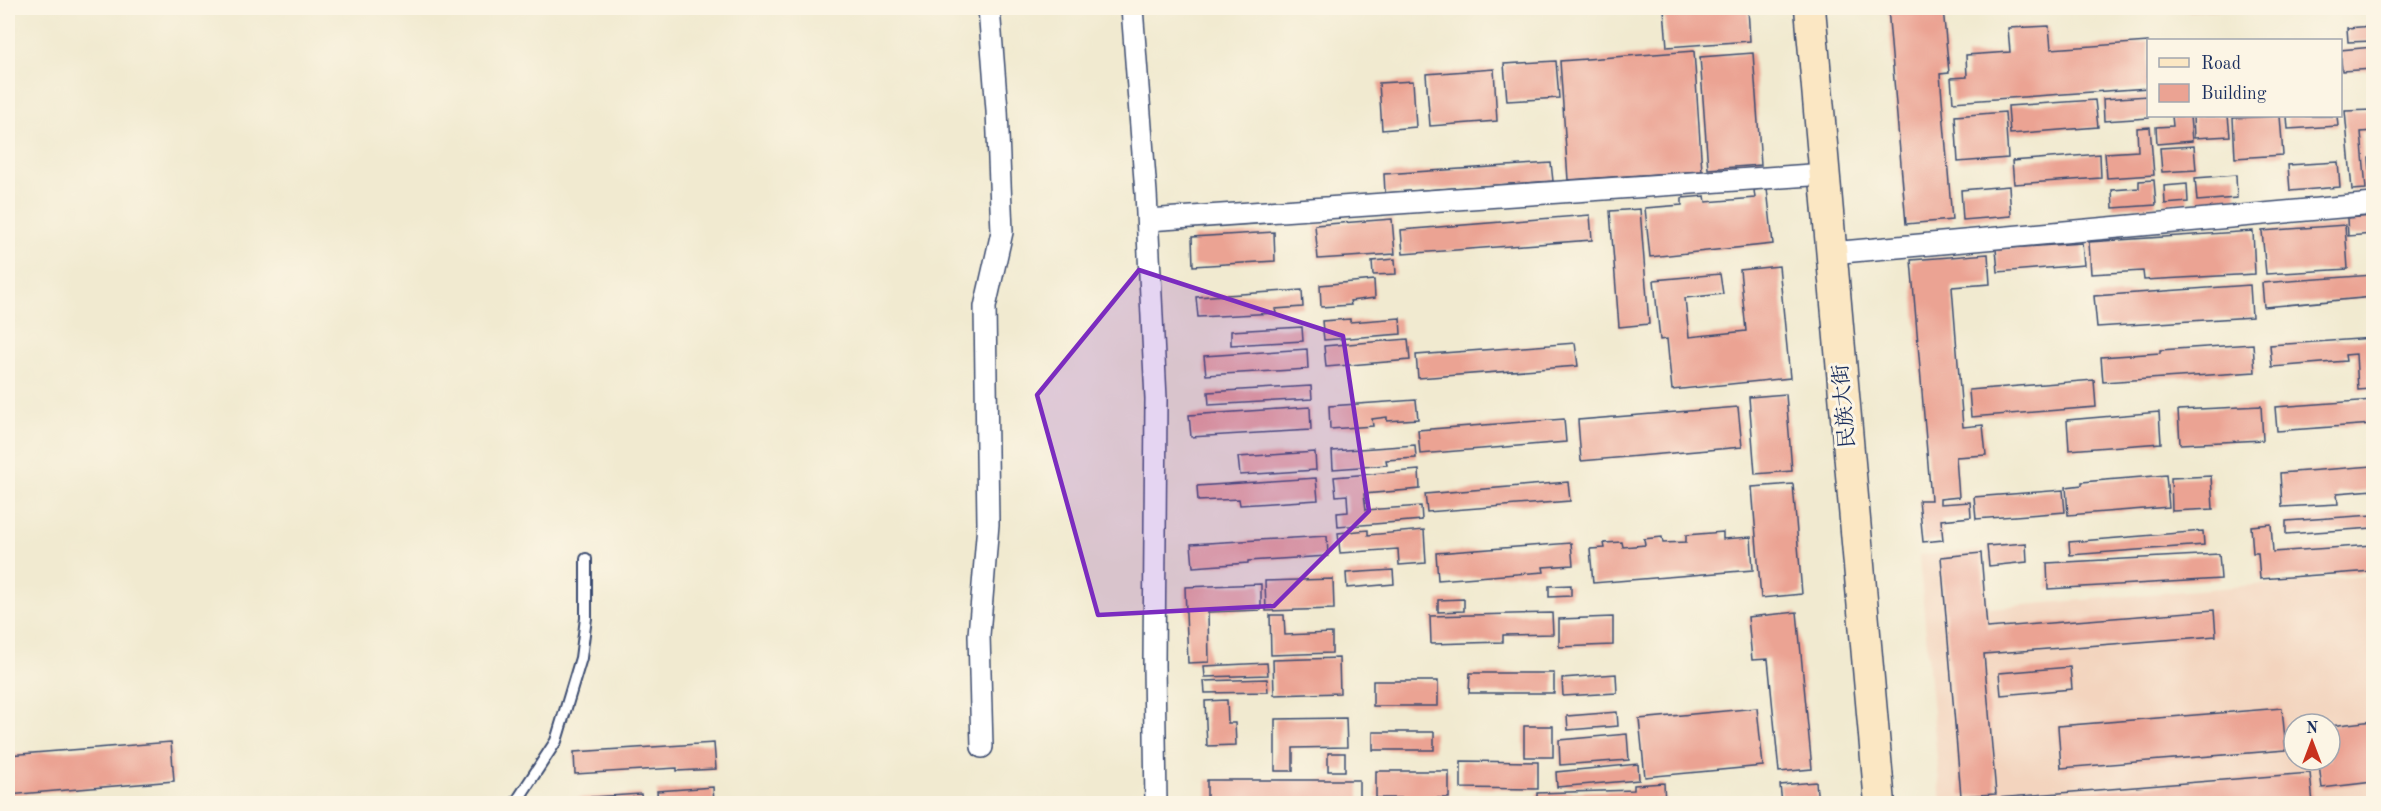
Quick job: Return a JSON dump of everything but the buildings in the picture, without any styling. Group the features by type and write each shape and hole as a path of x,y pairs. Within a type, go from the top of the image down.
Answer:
{"main road":[{"name":"民族大街","path":"1808,9 1825,174 1880,804"}],"street":[{"path":"982,747 979,635 988,524 985,307 1002,232 997,110 989,8"},
{"path":"1132,8 1148,220 1156,399 1154,655 1156,804"},
{"path":"1148,220 1825,174"},
{"path":"1832,253 2373,204"}],"lane":[{"path":"515,804 556,741 581,658 586,618 586,559"}],"highlighted area":[{"path":"1139,270 1343,336 1369,511 1274,606 1098,615 1037,395"}],"shaded area":[{"path":"1982,550 1989,608 2373,575 2373,803 1941,803 1919,555"}]}
